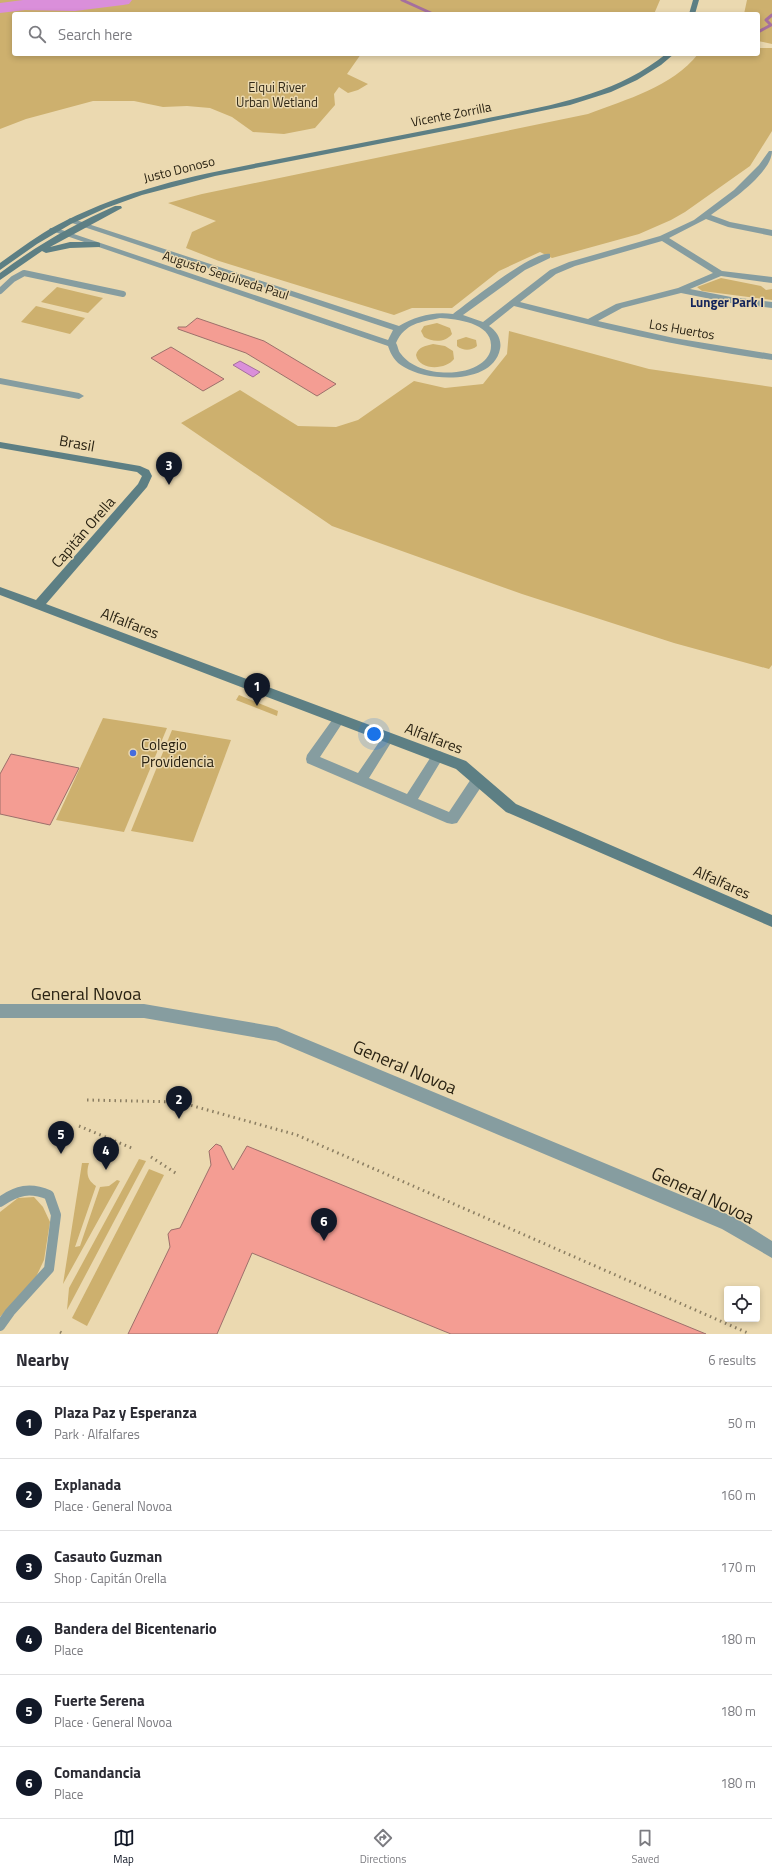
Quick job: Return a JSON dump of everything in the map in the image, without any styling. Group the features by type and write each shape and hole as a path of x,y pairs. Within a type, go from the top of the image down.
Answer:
{"main road":[{"path":"693,12 696,0"},
{"name":"Vicente Zorrilla","path":"227,171 568,103 627,82 650,69 667,56"},
{"name":"Justo Donoso","path":"0,267 24,248 53,230 104,205 182,180 227,171"},
{"name":"Justo Donoso","path":"0,277 30,256 82,225 156,193 227,171"},
{"path":"30,256 61,246 97,245"},
{"name":"Brasil","path":"0,446 140,469 145,472 147,476"},
{"name":"Capitán Orella","path":"38,606 143,485 147,476"},
{"name":"Alfalfares","path":"0,591 461,765 511,808 772,921"}],"street":[{"path":"483,326 553,272 572,264 663,238 697,222 737,192 762,167 772,153"},
{"path":"762,167 772,168"},
{"path":"705,216 728,224 772,233"},
{"name":"Augusto Sepúlveda Paul","path":"70,221 399,329"},
{"name":"Augusto Sepúlveda Paul","path":"53,230 392,344"},
{"path":"663,238 720,273 772,280"},
{"path":"155,264 169,253"},
{"path":"456,316 503,280 537,260 547,256"},
{"path":"537,260 553,272"},
{"name":"Los Huertos","path":"588,322 619,306 681,290 720,273"},
{"path":"681,290 731,300 772,305"},
{"name":"Los Huertos","path":"512,303 643,335 734,352 772,357"},
{"path":"440,315 456,316 471,320 483,326 492,334 496,343 495,353 489,362 479,370 461,375 425,374 409,368 397,359 392,349 392,338 399,329 410,321 424,317 440,315"},
{"path":"0,381 79,396"},
{"path":"339,719 312,759 452,819 478,780"},
{"path":"360,780 388,738"},
{"path":"410,801 438,756"},
{"name":"General Novoa","path":"0,1011 144,1011 277,1034 728,1223 772,1250"}],"lane":[{"path":"0,291 13,279 24,273 123,294"},
{"path":"0,1202 15,1191 35,1189 49,1195 56,1215 49,1269 10,1312 0,1326"}],"path":[{"path":"87,1100 179,1102 297,1135 750,1334"},
{"path":"78,1126 134,1149"},
{"path":"151,1157 177,1174"}],"green space":[{"name":"Elqui River Urban Wetland","path":"0,0 660,0 655,12 12,12 12,56 360,56 347,74 368,84 358,90 348,93 339,87 334,94 335,105 315,128 284,134 253,132 232,117 210,108 187,106 163,107 134,101 93,101 26,119 0,129"},
{"path":"747,0 772,0 772,44 760,41 760,12 744,12"},
{"path":"760,48 772,48 772,131 750,166 685,212 671,220 639,234 552,258 540,252 499,271 452,308 412,308 394,315 219,261 186,248 192,232 216,221 168,203 202,194 588,114 648,91 662,84 687,65 696,56 760,56"},
{"path":"721,278 761,286 766,290 772,289 772,300 702,291 697,287"},
{"path":"57,287 103,298 88,313 41,302"},
{"path":"36,306 85,318 70,334 21,322"},
{"path":"437,323 450,328 452,334 446,339 438,341 424,337 421,331 424,326"},
{"path":"509,331 649,369 772,387 772,665 769,669 674,643 522,594 332,526 181,423 240,390 298,426 336,427 358,420 414,381 445,388 483,384 507,354"},
{"path":"466,337 476,340 477,346 467,350 457,346 457,340"},
{"path":"433,344 445,346 453,351 454,359 450,363 439,367 422,364 416,355 418,350 422,347"},
{"path":"239,695 278,711 277,716 236,700"},
{"path":"103,718 167,728 124,832 56,820"},
{"path":"172,730 231,740 193,842 131,831"},
{"path":"139,1159 146,1161 67,1310 69,1288"},
{"path":"82,1163 89,1163 88,1176 96,1186 75,1247 80,1246 100,1187 109,1186 117,1180 120,1181 63,1284"},
{"path":"149,1169 164,1175 87,1326 72,1318"},
{"path":"34,1197 43,1207 50,1222 44,1260 36,1277 0,1317 0,1212 18,1198"}],"shaded area":[{"path":"240,361 260,372 253,377 233,365"}],"building":[{"path":"197,318 264,341 336,384 317,396 246,353 178,329 178,327 186,327"},
{"path":"171,347 224,379 203,391 151,358"},
{"path":"11,754 79,768 50,825 0,814 0,774"},
{"path":"216,1144 221,1146 233,1170 247,1146 706,1334 451,1334 252,1253 217,1334 128,1334 170,1247 168,1234 171,1230 180,1228 211,1165 209,1151"}],"waterway":[{"path":"0,8 25,5 75,6 123,0"},
{"path":"402,0 429,12"},
{"path":"760,31 771,25 766,20 772,15"}],"place":[{"name":"Casauto Guzman","path":"169,485"},
{"name":"Plaza Paz y Esperanza","path":"257,706"},
{"name":"Colegio Providencia","path":"133,753"},
{"name":"Explanada","path":"179,1119"},
{"name":"Fuerte Serena","path":"61,1154"},
{"name":"Bandera del Bicentenario","path":"106,1170"},
{"name":"Comandancia","path":"324,1241"}],"district":[{"name":"Lunger Park I","path":"727,302"}]}
